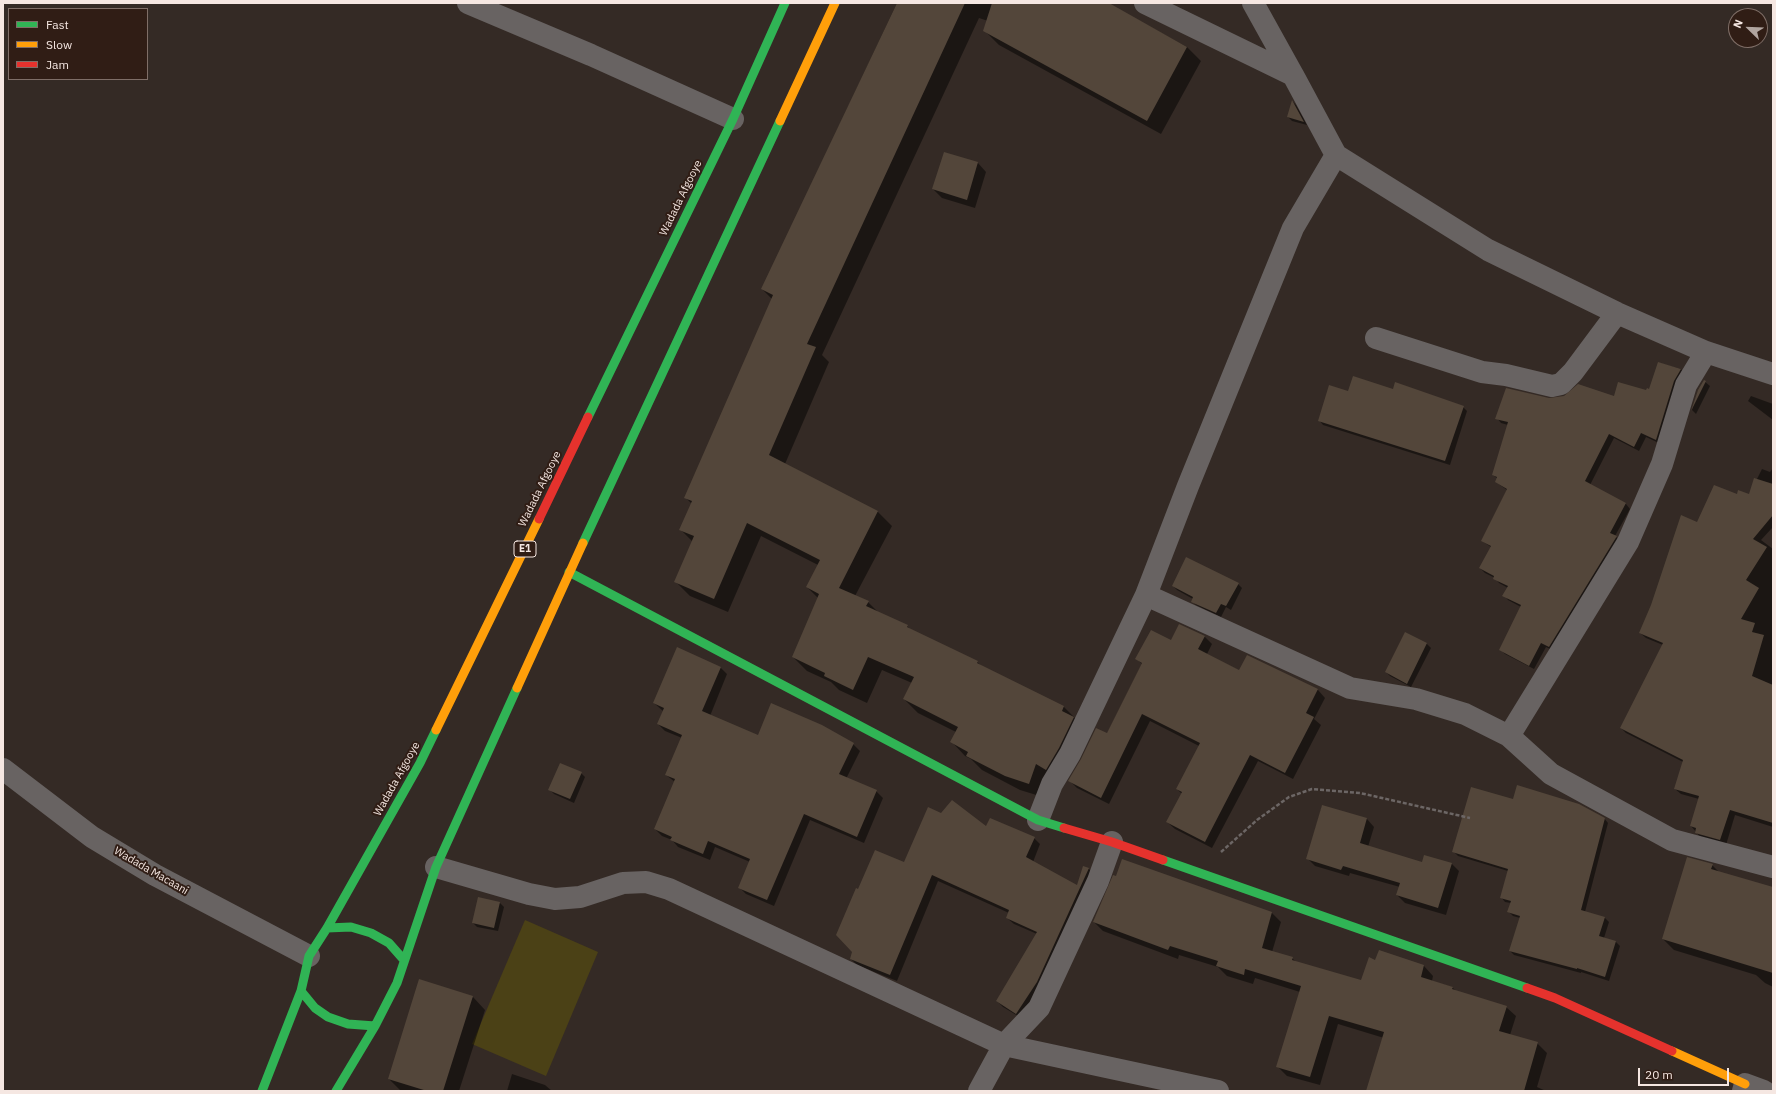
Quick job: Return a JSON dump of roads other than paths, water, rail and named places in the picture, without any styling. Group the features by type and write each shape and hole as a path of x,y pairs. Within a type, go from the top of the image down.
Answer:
{"main road":[{"name":"Wadada Afgooye","path":"262,1091 301,991 309,956 327,928 420,763 733,119 785,3"},
{"path":"336,1091 375,1026 397,983 436,867 570,572 834,3"},
{"path":"570,572 1038,820 1112,842 1555,998 1751,1089"},
{"path":"327,928 351,927 371,933 389,943 404,960"},
{"path":"301,991 315,1008 328,1017 348,1024 375,1026"}],"street":[{"path":"468,3 591,55 733,119"},
{"path":"1145,3 1293,75"},
{"path":"1253,3 1336,155 1488,250 1617,313 1706,352 1773,374"},
{"path":"1038,820 1052,784 1070,754 1146,595 1188,486 1293,228 1336,155"},
{"path":"1376,338 1482,372 1506,375 1552,386 1560,384 1573,372 1617,313"},
{"path":"1508,736 1628,542 1662,464 1686,386 1706,352"},
{"path":"1146,595 1350,688 1416,700 1465,714 1508,736 1551,774 1672,840 1773,867"},
{"name":"Wadada Macaani","path":"3,769 92,837 155,875 309,956"},
{"path":"979,1091 1004,1045 1039,1008 1098,881 1112,842"},
{"path":"436,867 529,894 555,899 580,897 624,883 646,882 669,889 1004,1045 1218,1091"}]}
